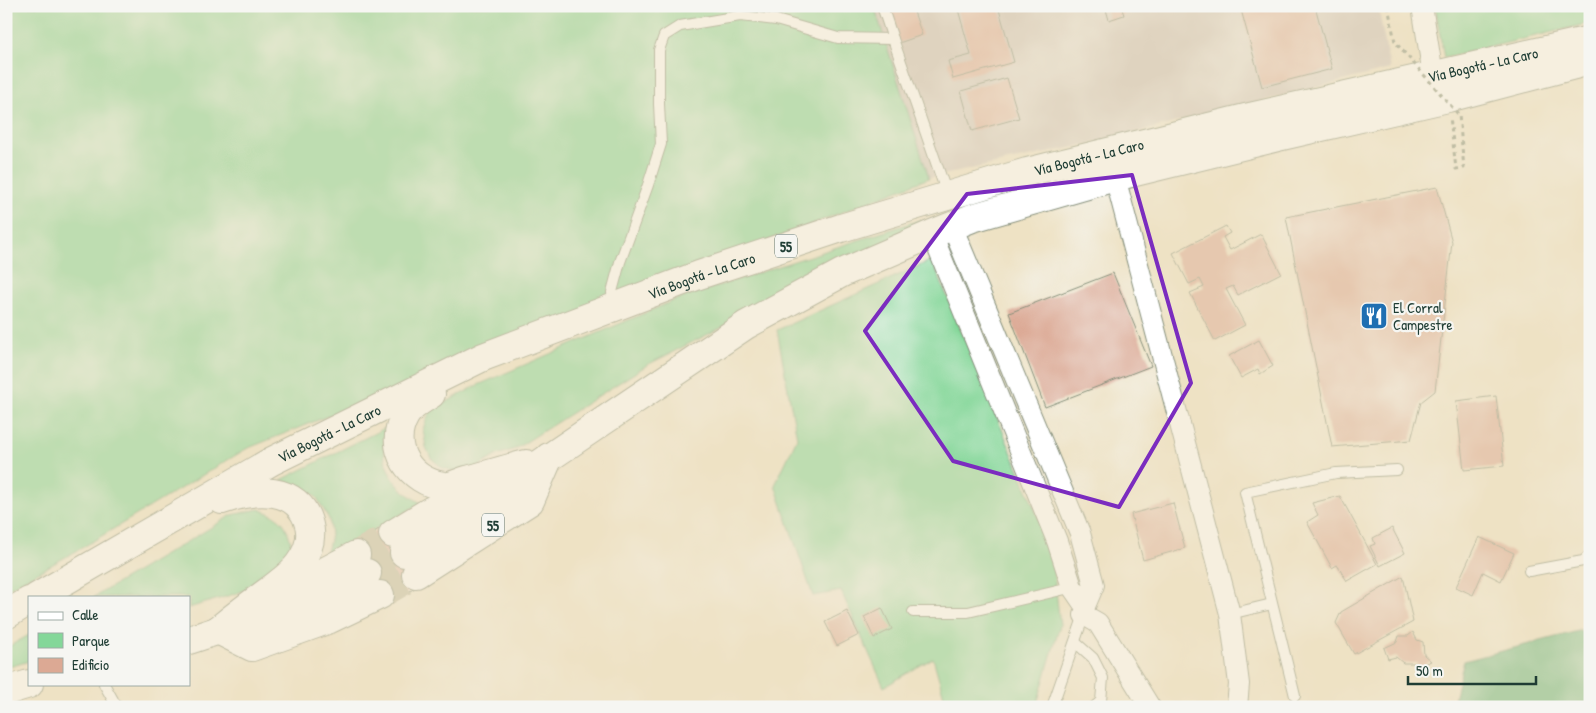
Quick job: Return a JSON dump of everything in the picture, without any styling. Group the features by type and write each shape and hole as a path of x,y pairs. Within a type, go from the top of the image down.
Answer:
{"main road":[{"name":"Vía Bogotá - La Caro","path":"39,596 272,461 483,357 717,269 841,228 1026,172 1245,118 1590,40"},
{"name":"Vía Bogotá - La Caro","path":"549,457 530,501 404,554 549,457 746,326 842,273 942,230 994,211 1115,178 1278,137 1448,98 1590,61"},
{"path":"483,357 413,406 404,416 398,437 401,454 405,463 414,473 425,480 446,486 549,457"},
{"path":"182,513 236,495 257,492 277,494 291,498 302,508 308,519 311,533 308,548 293,572 218,630"},
{"path":"190,640 317,598 368,574"},
{"path":"6,614 28,603"},
{"path":"6,691 28,684"}],"street":[{"path":"1422,6 1433,75"},
{"path":"1115,178 1230,614 1239,684 1237,707"},
{"path":"942,230 1080,533 1094,585 1085,606 1072,587 1057,541 942,230"},
{"path":"1084,615 1098,623 1150,707"}],"lane":[{"path":"882,6 948,195"},
{"path":"614,309 612,292 620,262 661,144 659,104 660,50 664,36 680,26 740,16 776,20 838,38 893,39"},
{"path":"1295,696 1245,492 1336,473 1398,470"},
{"path":"1529,571 1583,561 1590,556"},
{"path":"913,612 968,612 1072,587"},
{"path":"1230,614 1272,604"},
{"path":"1052,707 1084,615"},
{"path":"1075,642 1093,658 1103,678 1101,701 1094,707"},
{"path":"105,686 116,707"}],"path":[{"path":"1388,6 1395,42 1459,115 1464,168 1456,169 1450,117"}],"highlighted area":[{"path":"1132,175 1191,383 1119,507 953,461 865,331 967,194"}],"shaded area":[{"path":"874,6 1378,6 1390,69 1098,142 929,178"}],"green space":[{"path":"6,6 874,6 929,178 246,449 80,549 6,590"},
{"path":"1435,6 1590,6 1590,23 1444,58"},
{"path":"920,220 922,227 647,365 515,449 497,455 466,474 443,468 431,458 426,447 423,429 430,411 478,385 675,300"},
{"path":"932,260 1051,548 1060,625 1036,707 947,707 933,658 884,687 841,591 813,596 775,485 797,438 777,330"},
{"path":"385,428 384,452 389,472 401,489 421,503 326,557 331,535 329,519 317,498 305,488 281,480"},
{"path":"259,509 281,520 291,543 289,558 282,571 262,583 238,593 190,608 190,596 96,596 232,515"},
{"path":"1590,628 1590,707 1452,707 1464,661"},
{"path":"28,636 28,661 6,668 6,648"}],"building":[{"path":"884,6 912,6 922,35 896,44"},
{"path":"957,6 998,6 1014,62 953,79 948,61 971,55"},
{"path":"1105,6 1121,6 1124,15 1109,20"},
{"path":"1240,6 1315,6 1332,69 1262,87"},
{"path":"1007,78 1019,118 972,131 961,91"},
{"name":"El Corral Campestre","path":"1437,187 1452,242 1435,391 1421,402 1411,440 1332,447 1286,217"},
{"path":"1226,226 1230,233 1223,237 1230,250 1261,234 1281,273 1238,295 1233,286 1226,289 1245,325 1215,341 1190,293 1204,287 1200,279 1189,284 1173,253"},
{"path":"1113,273 1151,366 1045,407 1009,313"},
{"path":"1259,340 1273,366 1260,374 1258,369 1241,378 1229,356"},
{"path":"1496,396 1504,466 1464,470 1456,401"},
{"path":"1340,496 1377,564 1347,581 1337,565 1332,568 1307,522 1318,515 1312,503"},
{"path":"1173,503 1185,548 1143,560 1131,514"},
{"path":"387,524 422,584 386,605 351,546"},
{"path":"1392,528 1405,553 1380,566 1370,546 1375,544 1373,538"},
{"path":"1479,537 1514,553 1501,581 1483,572 1473,595 1456,587"},
{"path":"1403,576 1413,622 1354,654 1336,623 1341,612"},
{"path":"882,608 892,629 874,638 864,617"},
{"path":"847,611 859,635 837,646 825,622"},
{"path":"1413,632 1417,640 1423,642 1424,655 1431,661 1424,664 1422,668 1416,663 1403,663 1396,657 1388,659 1384,648 1397,642 1399,636 1408,636"}],"tunnel":[{"path":"356,555 393,534"},
{"path":"367,573 404,553"},
{"path":"380,595 416,574"}],"place":[{"name":"El Corral Campestre","path":"1374,316"}]}
